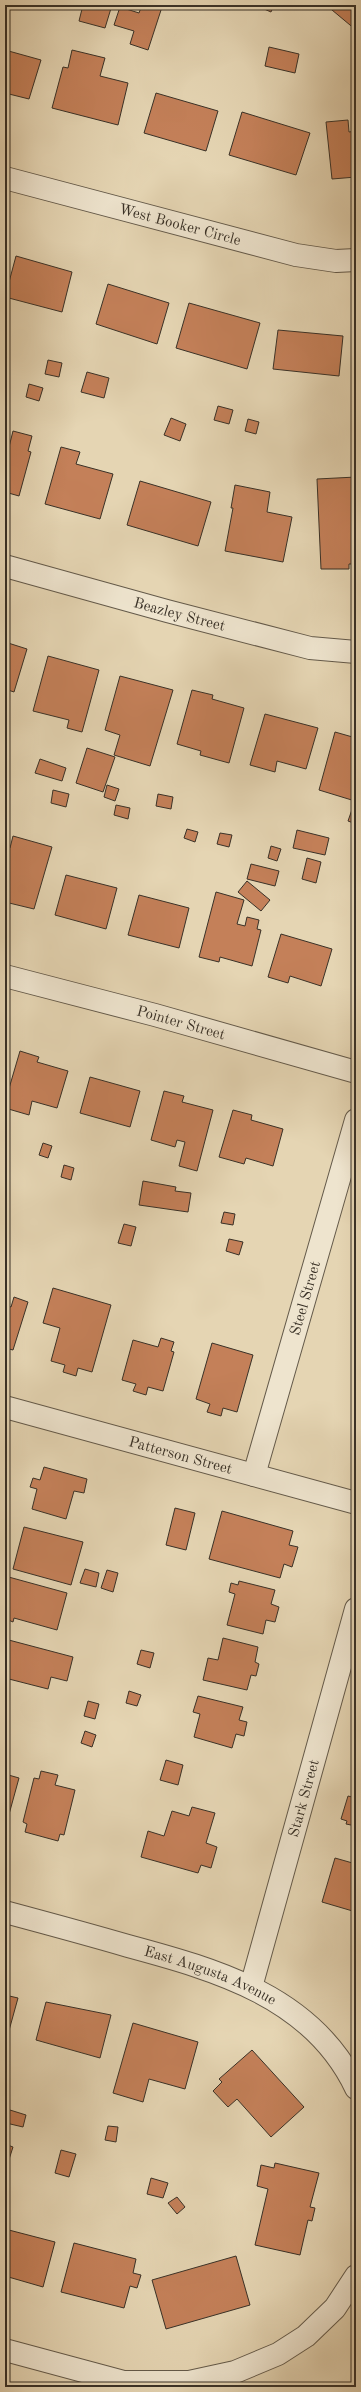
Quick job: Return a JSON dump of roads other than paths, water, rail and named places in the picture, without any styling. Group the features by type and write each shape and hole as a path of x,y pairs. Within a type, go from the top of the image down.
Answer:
{"street":[{"name":"West Booker Circle","path":"5,178 296,255 336,261 356,260"},
{"name":"Beazley Street","path":"5,566 166,611 310,648 356,652"},
{"name":"Pointer Street","path":"5,976 155,1015 356,1072"},
{"name":"Steel Street","path":"254,1475 356,1120"},
{"name":"Patterson Street","path":"5,1407 356,1503"},
{"name":"Stark Street","path":"252,1987 356,1609"},
{"name":"East Augusta Avenue","path":"5,1912 201,1965 252,1987 302,2018 323,2038 349,2074 356,2088"},
{"path":"5,2350 139,2385 189,2382 235,2372 278,2354 306,2336 335,2308 356,2276"}]}
